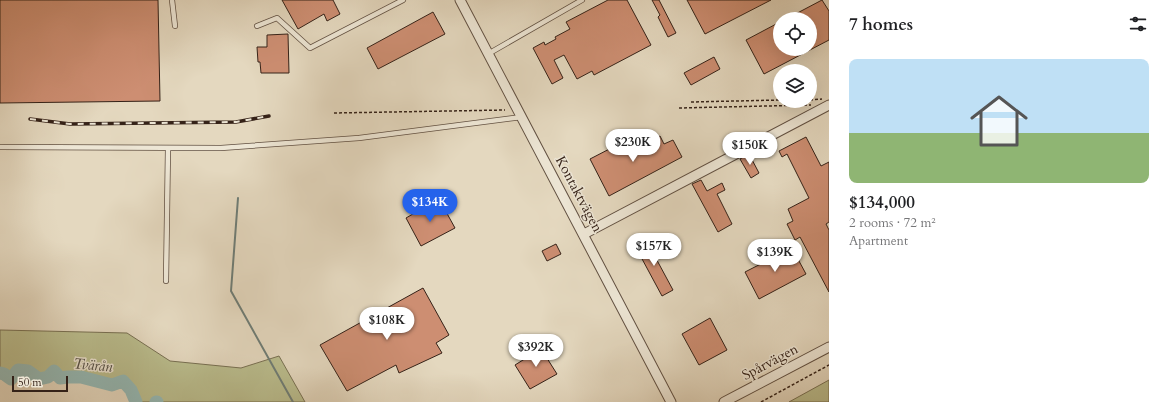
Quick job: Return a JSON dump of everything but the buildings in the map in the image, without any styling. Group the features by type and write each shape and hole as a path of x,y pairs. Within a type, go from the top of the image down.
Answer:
{"street":[{"name":"Kontaktvägen","path":"460,0 671,402"},
{"path":"584,234 826,102"},
{"name":"Spårvägen","path":"724,402 829,347"}],"lane":[{"path":"172,0 175,26"},
{"path":"257,26 277,18 310,48 403,0"},
{"path":"488,54 582,0"},
{"path":"0,147 221,148 360,138 522,117"},
{"path":"166,281 168,148"}],"path":[{"path":"691,102 773,100"},
{"path":"679,108 773,106"},
{"path":"334,113 504,110"},
{"path":"761,402 829,366"}],"green space":[{"path":"0,330 127,333 170,361 241,368 279,356 305,402 136,402 131,390 123,381 111,385 81,377 60,378 54,371 48,377 39,379 28,371 18,370 11,379 0,373"},
{"path":"829,380 829,402 789,402"}],"waterway":[{"path":"238,198 231,291 293,402"},
{"name":"Tvärån","path":"0,373 11,379 18,370 28,371 39,379 48,377 54,371 60,378 81,377 112,385 123,381 131,390 136,402"}],"railway":[{"path":"30,119 70,124 236,122 269,116"}]}
